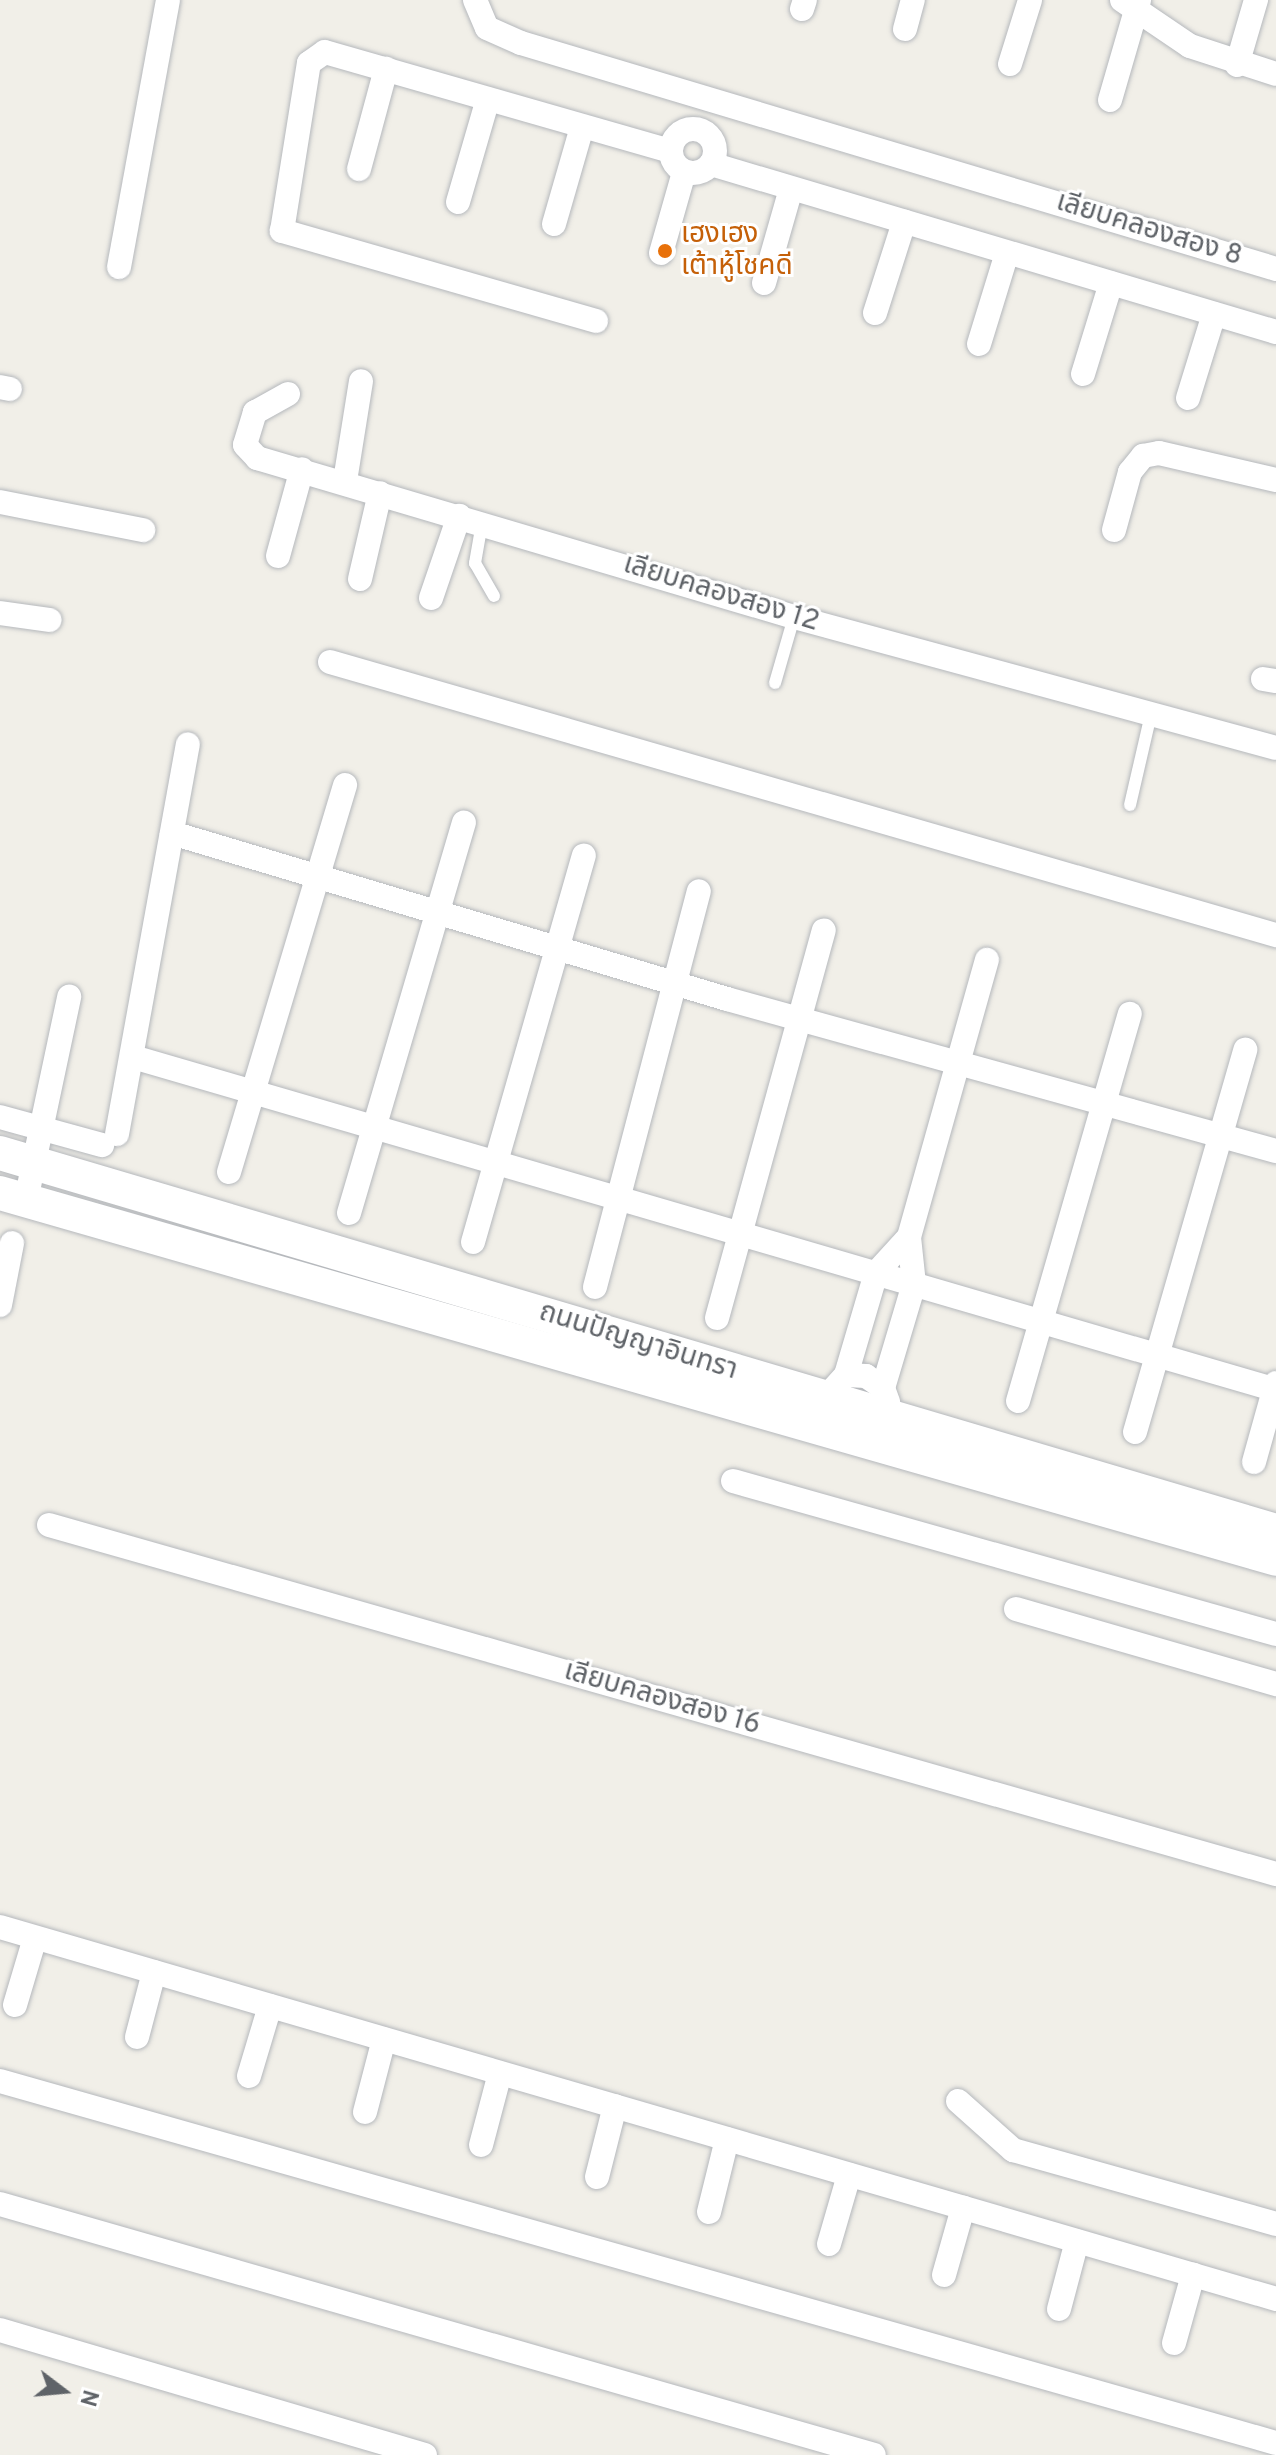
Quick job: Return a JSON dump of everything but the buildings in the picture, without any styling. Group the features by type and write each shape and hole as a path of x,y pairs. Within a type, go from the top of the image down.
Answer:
{"street":[{"path":"119,267 168,0"},
{"name":"เลียบคลองสอง 8","path":"475,0 487,28 521,43 1276,269"},
{"path":"905,29 913,0"},
{"path":"1010,64 1030,0"},
{"path":"1237,65 1256,0"},
{"path":"1132,3 1159,30 1237,65 1276,74"},
{"path":"1110,100 1132,3"},
{"path":"596,321 282,231 309,63 325,52 582,127 677,162 711,164 1276,332"},
{"path":"359,169 386,69"},
{"path":"458,202 488,99"},
{"path":"554,224 582,127"},
{"path":"661,253 677,162 675,138 700,130 715,151 711,164"},
{"path":"764,283 791,189"},
{"path":"875,313 904,222"},
{"path":"979,344 1007,253"},
{"path":"1083,374 1111,283"},
{"path":"1188,398 1214,314"},
{"path":"345,481 361,381"},
{"name":"เลียบคลองสอง 12","path":"288,394 262,403 245,445 257,458 345,481 794,617 1276,748"},
{"path":"1114,530 1130,472 1143,456 1159,453 1276,480"},
{"path":"278,556 302,469"},
{"path":"360,579 380,493"},
{"path":"0,502 143,530"},
{"path":"431,598 471,520"},
{"path":"0,613 50,620"},
{"path":"330,662 1276,935"},
{"path":"0,1117 43,1129 110,1140 133,1057 188,744"},
{"path":"229,1172 256,1093 345,785"},
{"path":"349,1213 464,823"},
{"path":"172,833 801,1018 1276,1151"},
{"path":"473,1242 498,1166 584,856"},
{"path":"595,1287 620,1203 699,891"},
{"path":"717,1318 824,930"},
{"path":"888,1417 914,1284 909,1237 987,960"},
{"path":"13,1196 36,1163 69,997"},
{"path":"1018,1401 1130,1014"},
{"path":"1135,1432 1245,1050"},
{"path":"133,1057 620,1203 1275,1388 1254,1462"},
{"name":"ถนนปัญญาอินทรา","path":"0,1153 1276,1531"},
{"name":"ถนนปัญญาอินทรา","path":"13,1196 826,1398"},
{"path":"826,1398 876,1273 909,1237"},
{"path":"0,1305 12,1243"},
{"path":"826,1398 866,1376 888,1417"},
{"name":"ถนนปัญญาอินทรา","path":"888,1417 1276,1559"},
{"path":"733,1481 1276,1634"},
{"name":"เลียบคลองสอง 16","path":"49,1525 1276,1874"},
{"path":"1016,1609 1276,1684"},
{"path":"0,1927 1276,2299"},
{"path":"15,2005 35,1938"},
{"path":"137,2037 154,1972"},
{"path":"249,2076 270,2006"},
{"path":"365,2112 384,2039"},
{"path":"481,2145 500,2073"},
{"path":"0,2081 1276,2443"},
{"path":"958,2101 1013,2150 1276,2224"},
{"path":"597,2177 615,2106"},
{"path":"709,2212 727,2139"},
{"path":"829,2244 849,2175"},
{"path":"0,2204 874,2455"},
{"path":"944,2275 963,2208"},
{"path":"1059,2309 1077,2241"},
{"path":"1174,2343 1193,2275"},
{"path":"0,2330 425,2455"}],"lane":[{"path":"471,520 475,563 494,596"},
{"path":"775,683 794,617"},
{"path":"1130,805 1151,714"}],"place":[{"name":"เฮงเฮง เต้าหู้โชคดี","path":"665,251"}]}
